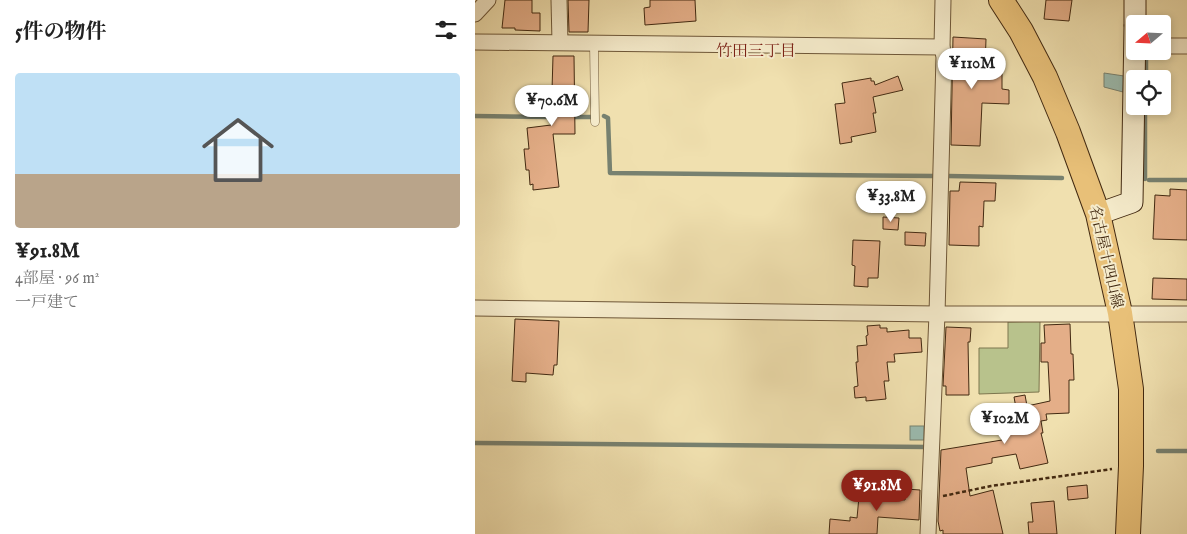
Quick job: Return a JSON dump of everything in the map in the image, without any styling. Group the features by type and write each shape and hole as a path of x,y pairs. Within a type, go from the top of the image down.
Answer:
{"main road":[{"name":"名古屋十四山線","path":"1001,0 1045,77 1068,132 1097,214 1120,313 1131,389 1131,466 1128,534"}],"street":[{"path":"475,14 488,0"},
{"path":"559,0 560,42"},
{"path":"928,534 937,314 944,57 942,47 943,0"},
{"path":"1135,0 1135,15"},
{"path":"475,42 942,47"},
{"path":"1171,46 1187,46"},
{"path":"1097,214 1132,202 1135,60"},
{"path":"475,308 937,314 1187,314"}],"lane":[{"path":"594,43 595,122"}],"path":[{"path":"929,499 991,486 1131,466"}],"green space":[{"path":"1040,321 1039,392 979,394 979,348 1008,348 1008,322"}],"water":[{"path":"1104,73 1124,76 1123,92 1104,87"},
{"path":"910,426 924,426 924,440 910,440"}],"building":[{"path":"505,0 532,0 532,13 540,13 540,31 502,28"},
{"path":"568,0 589,0 588,32 569,32"},
{"path":"650,0 695,0 696,21 645,25 644,8 650,7"},
{"path":"1046,0 1072,0 1069,21 1044,19"},
{"path":"953,37 986,39 985,68 1002,69 1002,89 1009,90 1009,104 982,103 980,146 951,145"},
{"path":"553,56 574,56 575,134 553,134 559,187 533,190 533,184 530,185 529,170 526,170 524,149 529,149 527,128 551,125"},
{"path":"898,76 903,90 873,97 876,113 873,113 876,132 851,137 852,142 840,144 835,104 845,103 842,83 871,78 875,85"},
{"path":"960,182 996,183 995,201 984,201 983,227 979,226 979,246 949,245 950,191 959,191"},
{"path":"1170,189 1187,190 1187,240 1153,239 1155,195 1170,196"},
{"path":"883,217 899,218 898,230 883,229"},
{"path":"905,232 926,233 925,246 905,245"},
{"path":"853,240 880,241 878,278 868,278 868,287 854,286 855,266 852,265"},
{"path":"1153,278 1187,279 1187,300 1152,299"},
{"path":"515,319 559,321 557,365 554,365 553,375 526,373 526,382 512,381"},
{"path":"1070,324 1074,380 1069,380 1069,413 1046,414 1047,420 1041,421 1043,433 1041,433 1048,463 1020,469 1016,454 992,458 992,463 966,468 970,496 993,490 1003,534 943,534 943,530 940,531 938,521 941,450 1002,440 1000,419 1012,416 1010,409 1016,408 1014,397 1025,395 1027,406 1050,401 1048,362 1041,362 1041,343 1045,343 1044,325"},
{"path":"880,325 880,328 887,328 887,332 909,330 909,338 921,338 922,352 894,354 895,362 887,362 889,381 884,381 886,399 866,401 866,397 855,398 854,387 858,386 857,346 867,345 867,326"},
{"path":"946,327 971,328 970,342 968,342 969,395 946,395 946,386 943,386"},
{"path":"1087,485 1088,498 1068,500 1067,487"},
{"path":"860,486 878,487 878,498 905,500 906,489 920,490 919,520 878,517 877,534 829,534 830,519 850,521 850,517 857,518"},
{"path":"1054,501 1057,534 1029,534 1028,522 1033,522 1031,503"}],"waterway":[{"path":"1146,60 1146,70"},
{"path":"1145,115 1145,179"},
{"path":"475,116 556,117"},
{"path":"604,116 608,118 610,173 933,176"},
{"path":"569,117 591,117"},
{"path":"948,176 1062,178"},
{"path":"1149,180 1187,180"},
{"path":"475,443 927,447"},
{"path":"1158,451 1187,451"}],"district":[{"name":"竹田三丁目","path":"756,52"}]}
